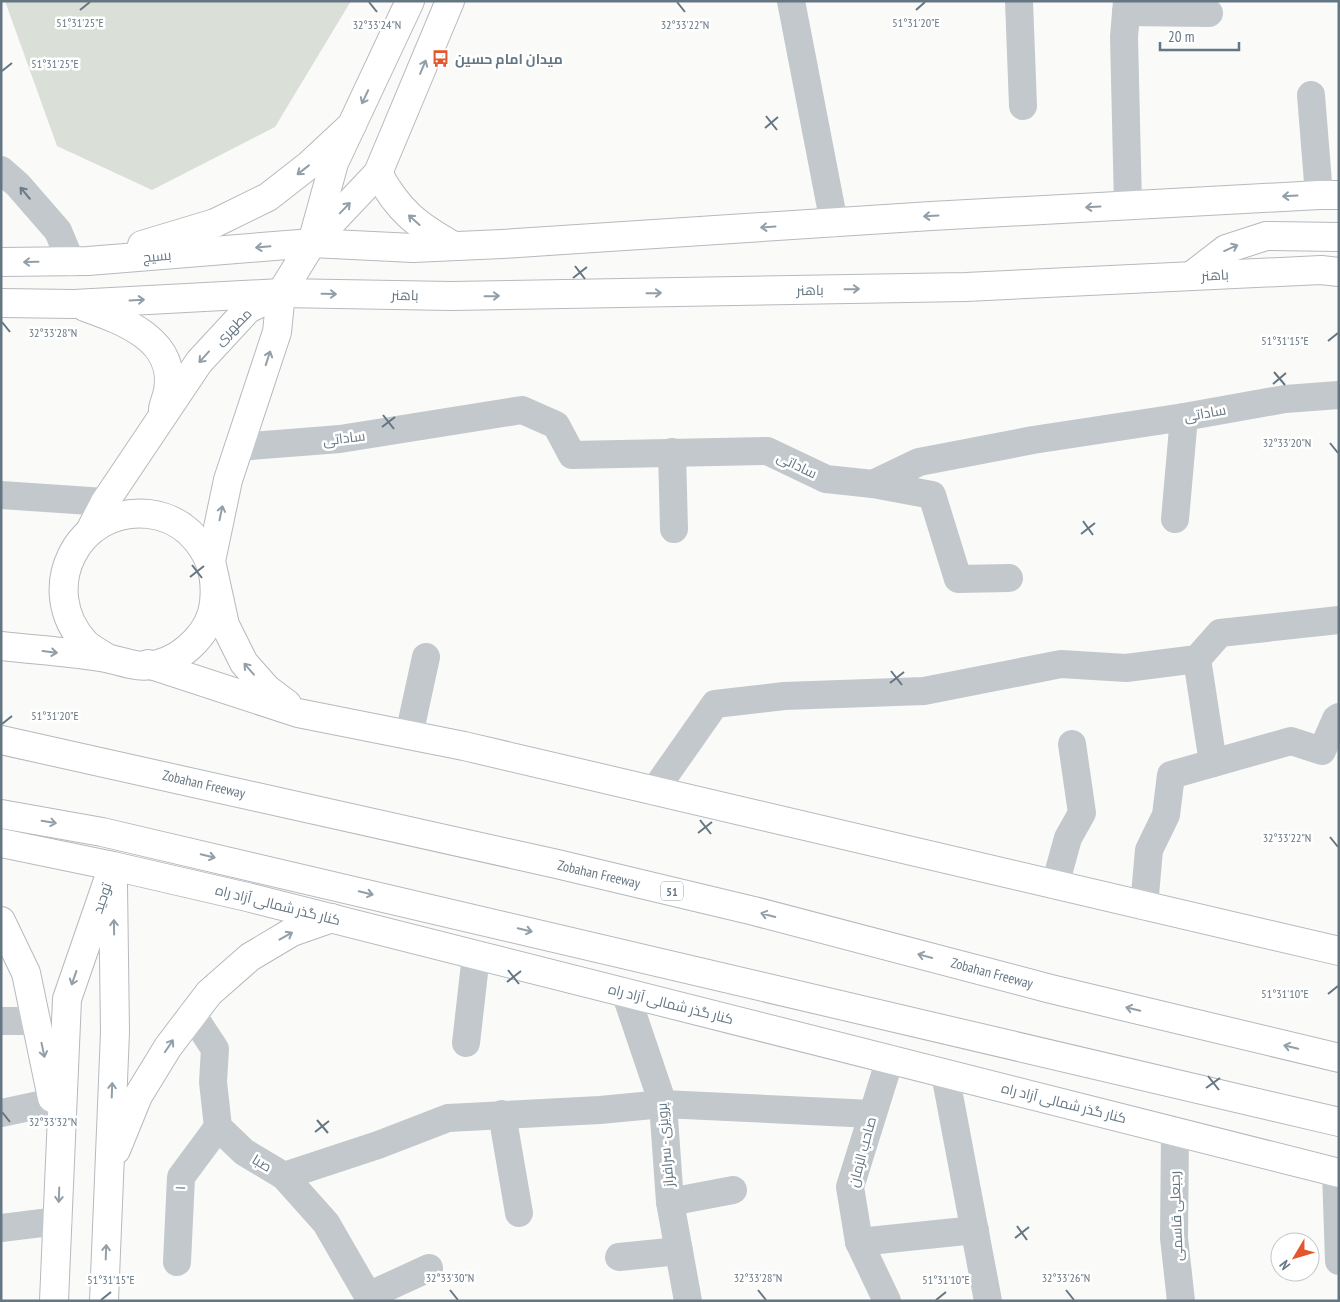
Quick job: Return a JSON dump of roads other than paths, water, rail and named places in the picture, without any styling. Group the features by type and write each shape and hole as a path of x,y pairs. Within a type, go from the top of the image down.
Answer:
{"main road":[{"path":"312,243 334,163 410,1"},
{"path":"1,646 107,658 132,666 158,664 182,653 201,636 213,612 216,586 211,561 228,480 277,332 281,293 312,243 378,174 450,1"},
{"path":"71,262 159,241 206,226 260,201 268,197 309,165 352,125"},
{"path":"378,174 401,208 425,230 454,246"},
{"path":"312,243 413,248 1128,205 1329,195"},
{"path":"1191,276 1226,249 1266,236 1339,237"},
{"name":"بسیج","path":"1,262 71,262 312,243"},
{"name":"باهنر","path":"281,293 451,296 946,288 1321,270 1339,272"},
{"path":"1,303 74,304 281,293"},
{"name":"مطهری","path":"91,529 105,502 200,362 248,309 281,293"},
{"path":"74,304 126,324 146,335 158,347 164,356 168,372 168,390 158,426"},
{"path":"107,658 86,643 70,622 63,597 65,571 75,547 91,529 112,517 135,512 159,515 181,525 198,541 211,561 225,625 244,663 267,689 298,713"},
{"path":"148,664 298,713 464,746 1339,952"},
{"name":"Zobahan Freeway","path":"1,740 558,864 754,911 1051,989 1339,1058"},
{"path":"1,814 102,832 1339,1122"},
{"name":"کنار گذر شمالی آزاد راه","path":"1,843 113,866 332,918 1338,1173"},
{"name":"توحید","path":"54,1301 67,999 113,866"},
{"name":"توحید","path":"104,1301 115,1032 113,866"},
{"path":"109,1168 138,1096 168,1046 209,993 250,957 292,932 332,918"},
{"path":"1,921 26,973 61,1146"}],"street":[{"path":"791,1 834,223"},
{"path":"1019,1 1023,106"},
{"path":"1128,205 1124,37 1126,7 1208,13"},
{"path":"1311,95 1329,195"},
{"path":"1,170 18,185 58,231 71,262"},
{"name":"ساداتی","path":"239,448 340,439 522,410 556,425 572,455 767,451 826,479 873,484 919,462 1033,440 1184,417 1285,399 1339,394"},
{"path":"1174,519 1184,417"},
{"path":"672,452 674,528"},
{"path":"873,484 932,496 958,578 1009,578"},
{"path":"1,495 105,502"},
{"path":"654,790 715,704 784,696 924,691 1061,664 1126,668 1197,659 1220,633 1339,620"},
{"path":"409,735 426,657"},
{"path":"1197,659 1212,763"},
{"path":"1144,906 1149,850 1166,815 1171,775 1291,741 1322,751 1336,719 1339,717"},
{"path":"1055,885 1068,838 1082,813 1072,744"},
{"path":"466,1043 476,955"},
{"name":"پرویزی - سرافراز","path":"625,992 663,1104 670,1202 688,1301"},
{"path":"192,1014 215,1049 213,1082 218,1127"},
{"path":"1,1021 37,1021"},
{"name":"صاحب الزمان","path":"881,1299 859,1242 850,1187 890,1060"},
{"path":"946,1074 988,1301"},
{"path":"1,1113 53,1102"},
{"path":"284,1176 378,1145 448,1118 600,1110 663,1104 872,1114"},
{"path":"502,1114 519,1213"},
{"name":"صبا","path":"218,1127 244,1152 284,1176 326,1223 370,1298"},
{"name":"۱","path":"177,1262 181,1177 218,1127"},
{"name":"رجبعلی قاسمی","path":"1175,1132 1174,1238 1181,1301"},
{"path":"1338,1173 1339,1261"},
{"path":"670,1202 733,1190"},
{"path":"1,1228 58,1221"},
{"path":"859,1242 975,1230"},
{"path":"619,1258 678,1251"},
{"path":"370,1298 429,1268"}],"place":[{"name":"میدان امام حسین","path":"441,59"}]}
